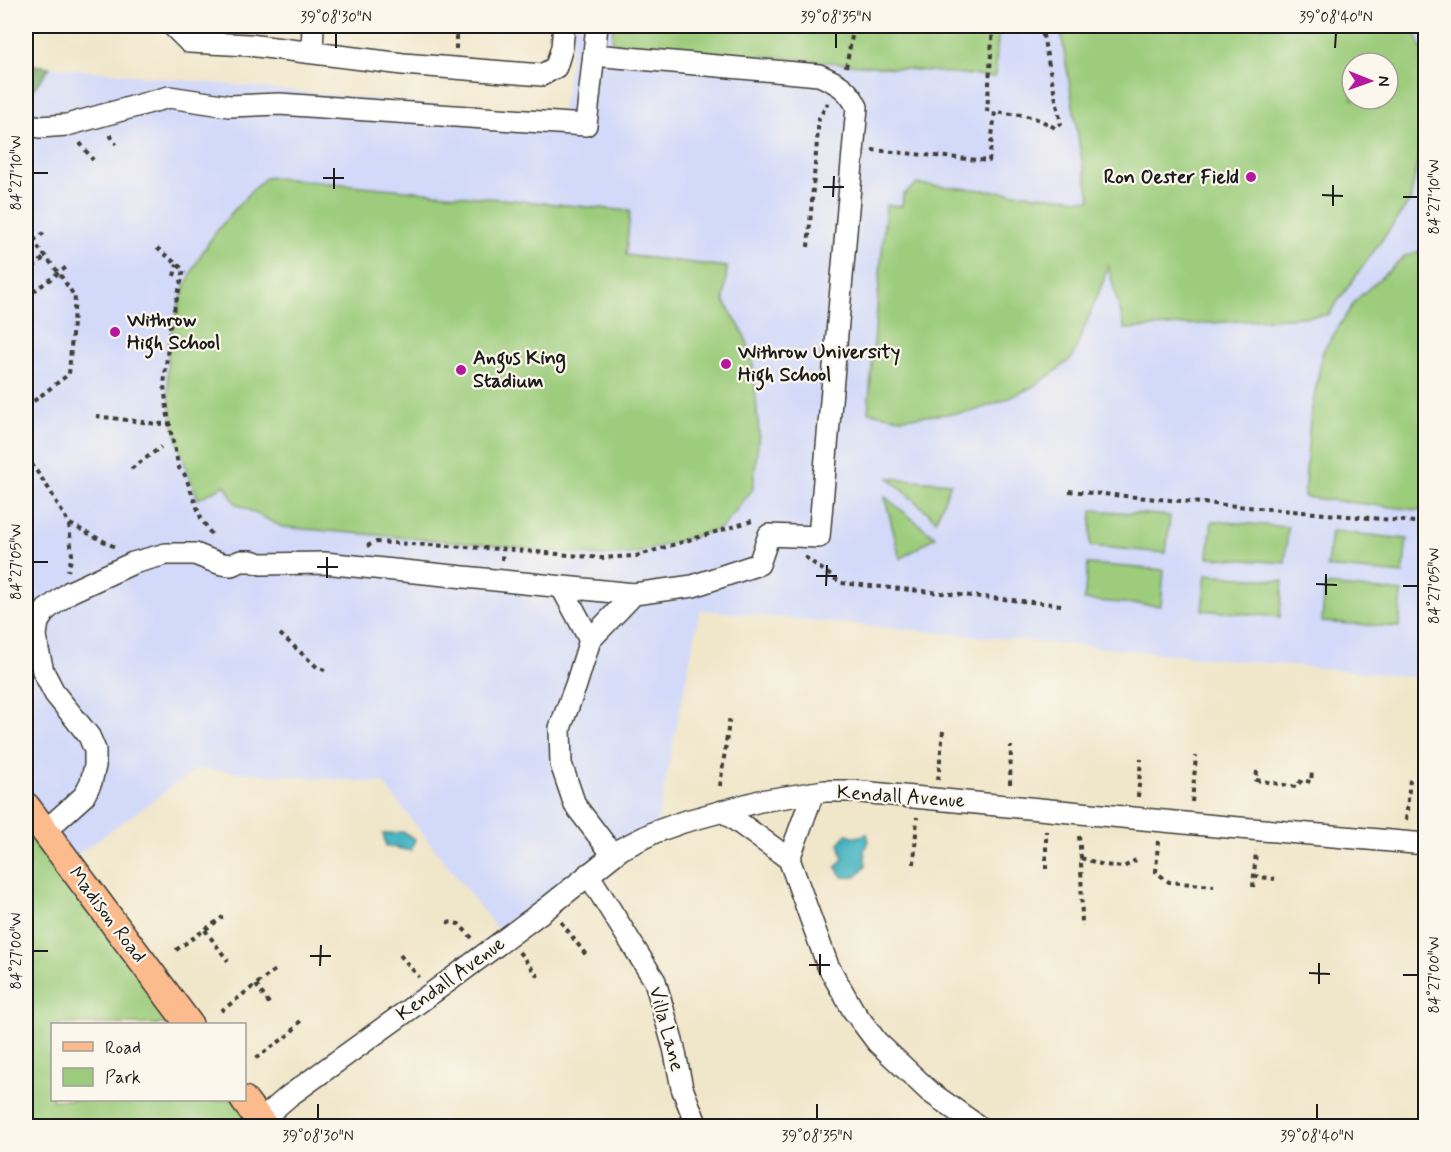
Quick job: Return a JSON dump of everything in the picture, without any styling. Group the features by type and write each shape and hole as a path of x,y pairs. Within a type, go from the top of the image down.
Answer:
{"main road":[{"name":"Madison Road","path":"26,806 188,1023"},
{"path":"245,1101 262,1124"}],"street":[{"path":"173,26 189,42 312,52 403,64 542,75 556,67 562,47 564,26"},
{"path":"312,52 313,26"},
{"path":"26,123 40,127 67,125 169,97 229,106 279,105 586,125 597,26"},
{"path":"45,831 84,796 91,783 95,766 95,750 89,736 55,694 43,671 36,635 38,622 46,610 70,592 134,563 166,554 195,554 231,565 241,561 261,564 324,563 634,594 693,586 759,564 769,535 819,537 857,107 853,98 839,84 819,75 594,55"},
{"path":"562,588 590,640"},
{"path":"613,855 574,806 561,764 560,728 590,640 634,594"},
{"name":"Kendall Avenue","path":"262,1124 289,1096 547,908 621,849 682,822 760,801 813,793 851,791 1425,844"},
{"path":"789,859 813,793"},
{"path":"723,811 789,859 828,966 853,1010 877,1042 930,1092 978,1126"},
{"name":"Villa Lane","path":"588,874 655,981 674,1048 681,1088 697,1126"}],"path":[{"path":"808,246 819,118 839,84 847,64 854,26"},
{"path":"987,112 993,26"},
{"path":"853,148 989,161 995,112 1041,119 1055,128 1061,124 1041,26"},
{"path":"455,47 456,31"},
{"path":"26,233 59,273 75,297 69,374 26,407"},
{"path":"26,246 44,233"},
{"path":"157,248 184,270 170,326 164,386 179,468 185,475 201,518 212,536 219,542"},
{"path":"36,289 26,274 45,257"},
{"path":"174,276 177,264"},
{"path":"26,297 68,266"},
{"path":"96,416 172,424"},
{"path":"132,469 161,447"},
{"path":"26,456 49,489 69,524 72,555 66,578 70,592"},
{"path":"1069,491 1425,523"},
{"path":"365,546 376,542 503,548 602,558 636,556 765,518"},
{"path":"69,524 128,553 134,563"},
{"path":"792,536 800,553 841,583 1062,605"},
{"path":"502,555 503,548"},
{"path":"280,634 318,668 329,671"},
{"path":"720,786 730,716"},
{"path":"914,864 944,731"},
{"path":"1010,784 1011,746"},
{"path":"1192,802 1196,756"},
{"path":"1138,796 1141,759"},
{"path":"1257,771 1256,780 1296,787 1302,780 1311,782 1312,771"},
{"path":"1406,820 1410,779"},
{"path":"1046,869 1048,809"},
{"path":"1079,836 1082,926"},
{"path":"1158,843 1156,872 1169,882 1214,886"},
{"path":"1253,887 1256,851"},
{"path":"1081,858 1104,865 1124,867 1136,860"},
{"path":"1254,876 1275,879"},
{"path":"547,908 586,955"},
{"path":"176,950 223,917"},
{"path":"447,922 459,924 472,938"},
{"path":"205,930 228,961"},
{"path":"509,936 539,978"},
{"path":"400,955 419,977"},
{"path":"221,1011 275,970"},
{"path":"256,985 271,1006"},
{"path":"256,1059 290,1034 301,1020"}],"shaded area":[{"name":"Withrow University High School","path":"574,26 613,26 612,43 995,77 999,26 1425,26 1425,678 700,610 655,832 505,939 383,783 197,769 67,862 26,806 26,64 561,118"}],"green space":[{"path":"613,26 999,26 995,77 612,43"},
{"name":"Ron Oester Field","path":"1060,26 1413,26 1424,56 1425,125 1410,201 1328,315 1125,329 1108,266 1072,358 1030,388 971,412 901,418 868,412 886,205 902,206 903,195 917,184 1091,200 1081,155"},
{"path":"26,64 50,67 30,94 26,93"},
{"name":"Angus King Stadium","path":"266,177 630,211 626,255 727,267 724,301 743,332 752,355 759,433 753,489 722,528 637,553 603,556 282,527 235,503 225,485 198,499 178,443 170,400 168,365 173,324 195,265 217,231"},
{"path":"1425,249 1425,511 1304,497 1310,419 1323,351 1356,300 1405,256"},
{"path":"889,478 951,483 936,520"},
{"path":"885,497 935,537 900,559"},
{"path":"1092,510 1170,516 1166,553 1090,546"},
{"path":"1212,521 1288,527 1285,563 1208,557"},
{"path":"1331,531 1407,539 1403,574 1327,567"},
{"path":"1088,564 1164,570 1161,606 1084,600"},
{"path":"1206,574 1283,581 1280,617 1202,610"},
{"path":"1325,585 1402,592 1399,627 1322,622"},
{"path":"26,806 188,1023 51,1023 51,1101 245,1101 264,1126 26,1126"}],"water":[{"path":"403,832 415,839 411,851 386,846 383,834"},
{"path":"847,834 856,837 867,834 869,841 864,850 866,865 856,877 843,877 836,867 843,859 839,843"}],"place":[{"name":"Ron Oester Field","path":"1251,177"},
{"name":"Withrow High School","path":"115,332"},
{"name":"Withrow University High School","path":"726,364"},
{"name":"Angus King Stadium","path":"461,370"}]}
